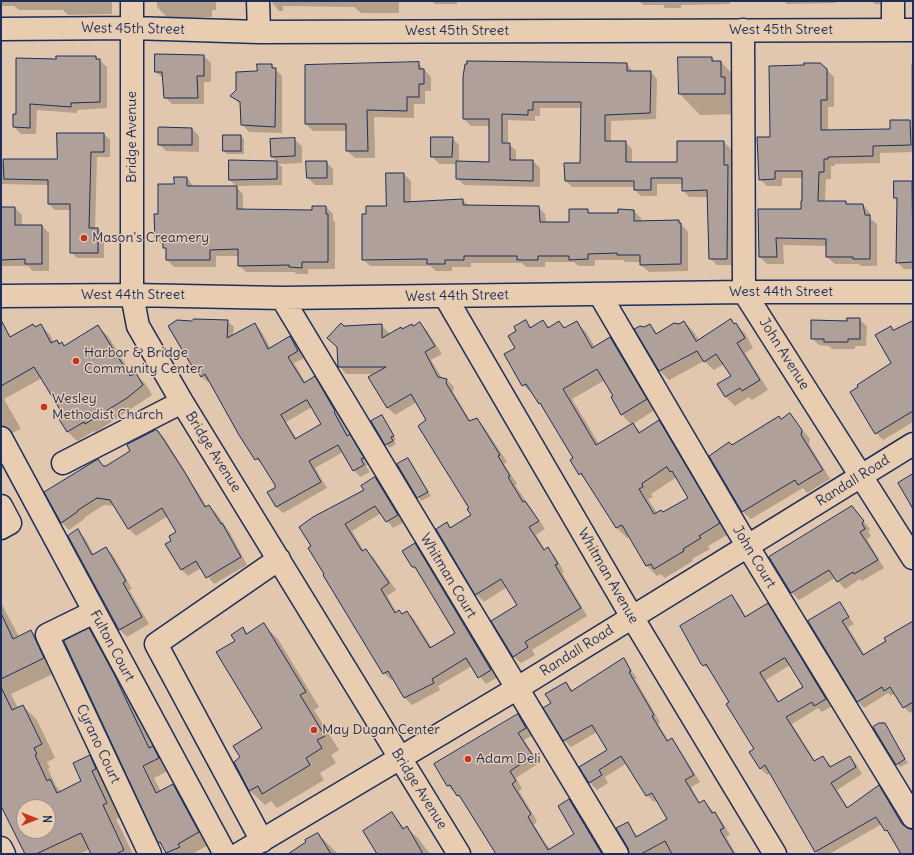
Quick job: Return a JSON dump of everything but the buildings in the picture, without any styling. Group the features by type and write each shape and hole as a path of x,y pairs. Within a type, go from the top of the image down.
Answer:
{"street":[{"name":"Bridge Avenue","path":"132,1 132,294 138,326 182,402 459,854"},
{"path":"258,1 259,32"},
{"path":"893,1 903,30"},
{"name":"West 45th Street","path":"1,29 132,28 259,32 903,30"},
{"path":"743,30 744,292"},
{"name":"West 44th Street","path":"1,296 132,294 282,298 744,292 913,292"},
{"name":"John Avenue","path":"744,292 913,558"},
{"name":"John Court","path":"600,294 748,547 913,817"},
{"name":"Whitman Avenue","path":"445,296 632,617 775,854"},
{"name":"Whitman Court","path":"282,298 616,854"},
{"path":"62,463 182,402"},
{"name":"Fulton Court","path":"1,438 225,854"},
{"name":"Randall Road","path":"239,854 516,689 913,444"},
{"path":"1,506 10,524 1,528"},
{"path":"262,841 156,644 279,559"},
{"name":"Cyrano Court","path":"94,612 46,635 150,854"},
{"path":"1,848 4,854"}],"place":[{"name":"Mason's Creamery","path":"84,238"},
{"name":"Harbor & Bridge Community Center","path":"76,361"},
{"name":"Wesley Methodist Church","path":"44,407"},
{"name":"May Dugan Center","path":"314,730"},
{"name":"Adam Deli","path":"468,759"}]}
